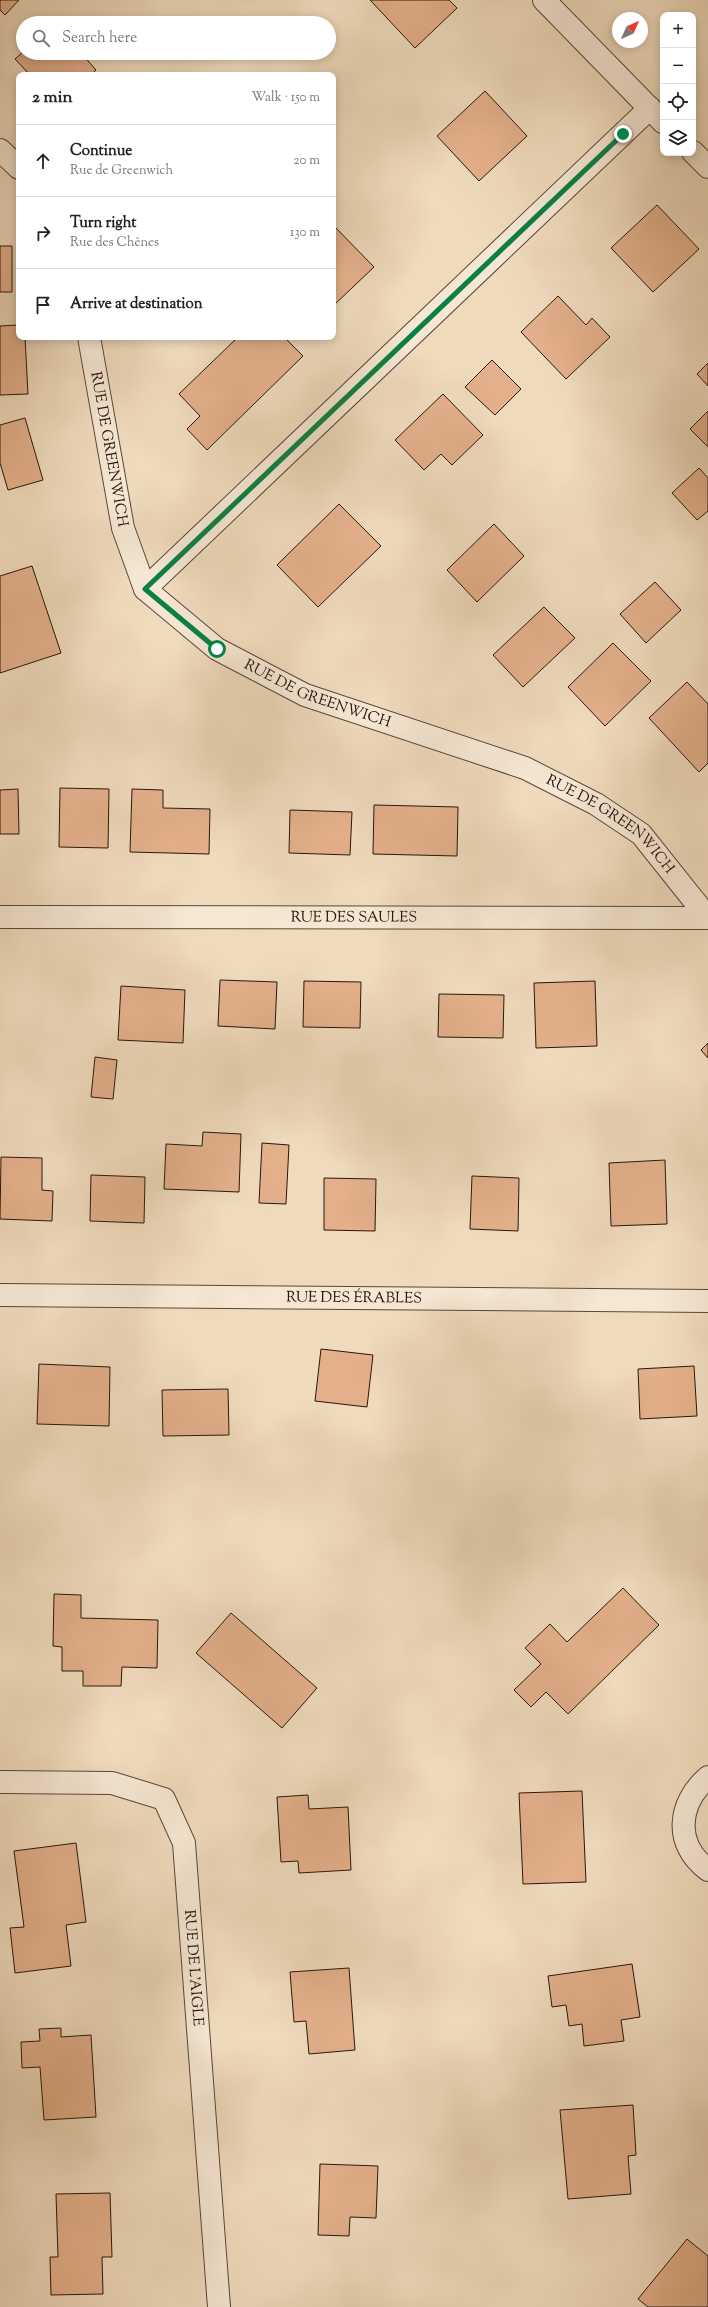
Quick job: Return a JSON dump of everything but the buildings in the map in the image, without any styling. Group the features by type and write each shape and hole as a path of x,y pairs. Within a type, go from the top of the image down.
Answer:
{"street":[{"path":"145,589 656,115 544,0"},
{"path":"0,150 16,165"},
{"path":"696,155 708,167"},
{"name":"RUE DE GREENWICH","path":"90,340 124,528 145,589 217,649 305,695 525,768 596,804 641,834 708,918"},
{"name":"RUE DES SAULES","path":"0,917 708,918"},
{"name":"RUE DES ÉRABLES","path":"0,1296 708,1301"},
{"path":"708,1777 695,1789 686,1805 683,1822 686,1841 694,1856 708,1870"},
{"name":"RUE DE L'AIGLE","path":"0,1782 112,1783 164,1799 184,1843 219,2307"}],"route":[{"path":"217,649 145,589 623,134"}]}
